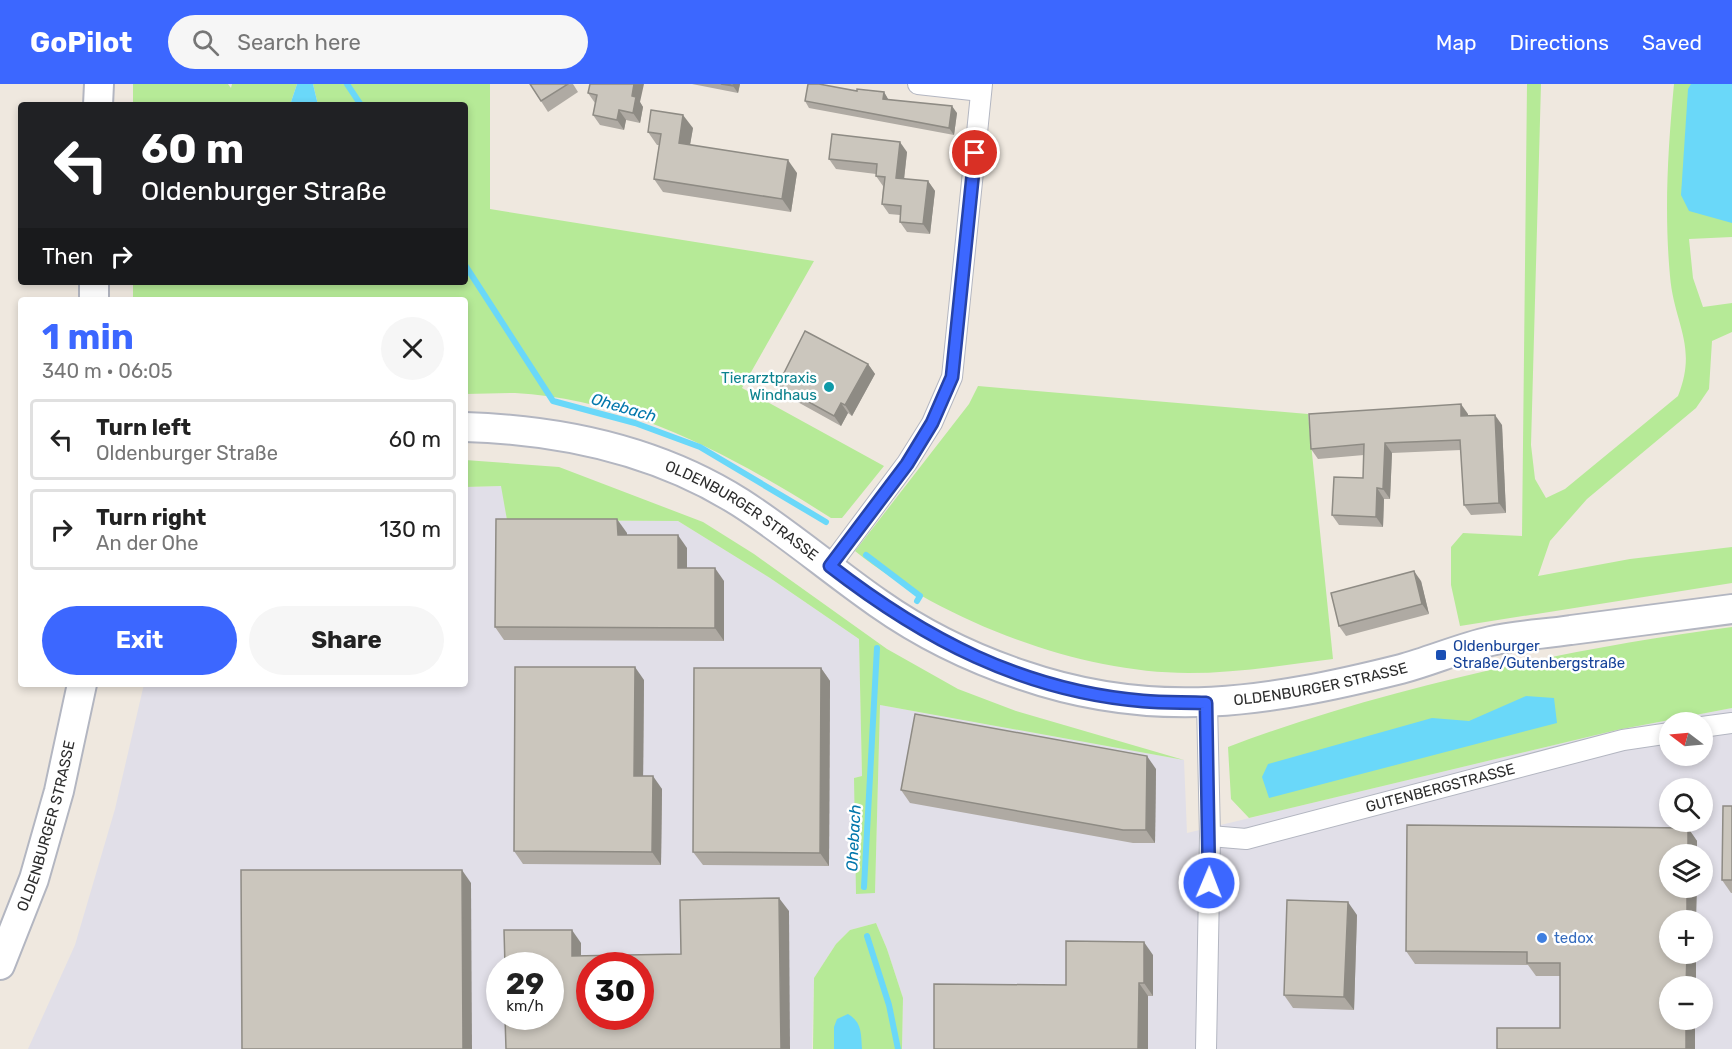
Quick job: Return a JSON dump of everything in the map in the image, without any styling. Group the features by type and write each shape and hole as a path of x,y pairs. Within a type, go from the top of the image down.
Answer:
{"main road":[{"path":"98,102 99,84"},
{"name":"OLDENBURGER STRASSE","path":"468,427 568,437 622,450 685,472 741,503 878,603 918,629 960,651 1024,676 1088,692 1142,701 1206,703 1306,691 1406,668 1492,640 1732,609"},
{"name":"OLDENBURGER STRASSE","path":"0,965 34,879 59,791 81,687"}],"street":[{"path":"830,566 907,464 932,423 952,377 982,88 918,84"},
{"path":"1206,703 1210,836 1206,1049"},
{"path":"1713,726 1732,723"},
{"name":"GUTENBERGSTRASSE","path":"1210,836 1246,839 1623,740 1659,735"}],"shaded area":[{"path":"502,486 507,520 678,521 770,578 859,639 862,776 854,778 875,893 880,705 1184,760 1187,833 1659,722 1659,766 1713,766 1713,712 1711,712 1732,708 1732,1049 902,1049 903,998 876,923 850,930 836,944 814,978 812,1049 28,1049 75,945 115,809 143,687 468,687 468,487"}],"green space":[{"path":"133,84 228,84 231,88 232,84 297,84 291,102 133,102"},
{"path":"313,84 490,84 490,209 814,261 742,388 884,466 842,518 831,518 720,454 641,419 558,398 515,393 468,394 468,297 133,297 133,285 468,285 468,102 317,102"},
{"path":"1527,84 1541,84 1531,445 1535,479 1546,498 1565,489 1678,396 1686,363 1683,335 1672,293 1667,228 1674,84 1732,84 1732,237 1689,239 1693,278 1703,307 1732,303 1732,332 1712,341 1709,389 1696,408 1587,499 1550,541 1538,576 1630,559 1732,547 1732,583 1460,626 1451,585 1451,547 1463,533 1522,536"},
{"path":"978,386 1308,414 1333,659 1206,673 1145,671 1101,664 1012,638 969,620 889,576 855,551 969,404"},
{"path":"468,460 559,467 703,522 754,554 887,649 958,689 1016,711 1184,760 880,705 875,893 856,894 854,778 862,776 859,639 770,578 678,521 507,520 501,486 468,487"},
{"path":"1732,627 1732,708 1711,712 1659,712 1659,722 1249,818 1231,799 1228,747 1349,706 1413,689 1541,659"},
{"path":"876,923 903,998 902,1049 813,1049 814,978 836,944 850,930"}],"water":[{"path":"297,84 313,84 317,102 291,102"},
{"path":"1691,84 1732,84 1732,223 1689,211 1681,195 1688,89"},
{"path":"1526,696 1554,698 1557,723 1269,798 1262,777 1268,764 1432,718 1469,721"},
{"path":"848,1014 858,1025 862,1049 834,1049 834,1027 837,1019"}],"building":[{"path":"530,84 568,84 541,101"},
{"path":"590,84 634,84 632,96 636,97 633,113 619,110 617,120 593,115 597,95 588,93"},
{"path":"808,84 857,91 857,89 884,92 883,99 952,106 949,128 805,101"},
{"path":"651,110 683,115 679,143 788,160 782,199 654,179 661,134 648,132"},
{"path":"832,134 900,142 896,178 928,181 923,224 900,222 901,206 882,204 885,177 876,176 877,164 829,159"},
{"name":"Tierarztpraxis Windhaus","path":"805,331 868,364 845,405 841,403 834,416 778,385"},
{"path":"1461,404 1461,416 1495,415 1499,503 1464,505 1460,440 1385,443 1383,489 1377,488 1376,517 1332,515 1334,477 1363,478 1364,444 1311,449 1309,414"},
{"path":"496,519 617,519 618,535 678,535 678,568 715,568 715,628 495,627"},
{"path":"1414,571 1422,604 1339,626 1331,593"},
{"path":"515,667 635,667 634,776 653,776 652,852 514,851"},
{"path":"694,668 821,668 820,853 693,852"},
{"path":"915,714 1147,756 1146,830 1123,830 901,790"},
{"path":"1723,806 1732,806 1732,880 1722,880"},
{"name":"tedox","path":"1407,825 1659,828 1659,832 1688,832 1688,844 1659,844 1659,898 1687,898 1687,910 1659,910 1659,964 1687,964 1686,976 1659,976 1659,1030 1686,1030 1686,1049 1497,1049 1497,1028 1560,1028 1560,963 1527,963 1527,952 1406,951"},
{"path":"241,870 462,870 463,1049 242,1049"},
{"path":"779,898 781,1049 506,1049 505,1030 564,1030 564,952 505,952 504,930 572,930 572,956 576,956 576,1030 654,1030 654,954 681,954 680,900"},
{"path":"1287,900 1348,902 1344,997 1284,995"},
{"path":"1066,941 1144,942 1144,983 1139,983 1138,1049 934,1049 934,984 1066,985"}],"waterway":[{"name":"Ohebach","path":"347,84 359,102"},
{"name":"Ohebach","path":"468,270 553,401 635,423 700,447 826,522"},
{"name":"Ohebach","path":"866,555 920,596 917,601"},
{"name":"Ohebach","path":"864,887 877,648"},
{"path":"867,936 889,1005 898,1049"}],"place":[{"name":"Tierarztpraxis Windhaus","path":"829,387"},
{"name":"Oldenburger Straße/Gutenbergstraße","path":"1441,655"},
{"name":"tedox","path":"1542,938"}],"route":[{"path":"975,153 952,377 932,423 907,464 830,566 878,603 918,629 960,651 1024,676 1088,692 1142,701 1206,703 1209,768 1209,883"}]}
